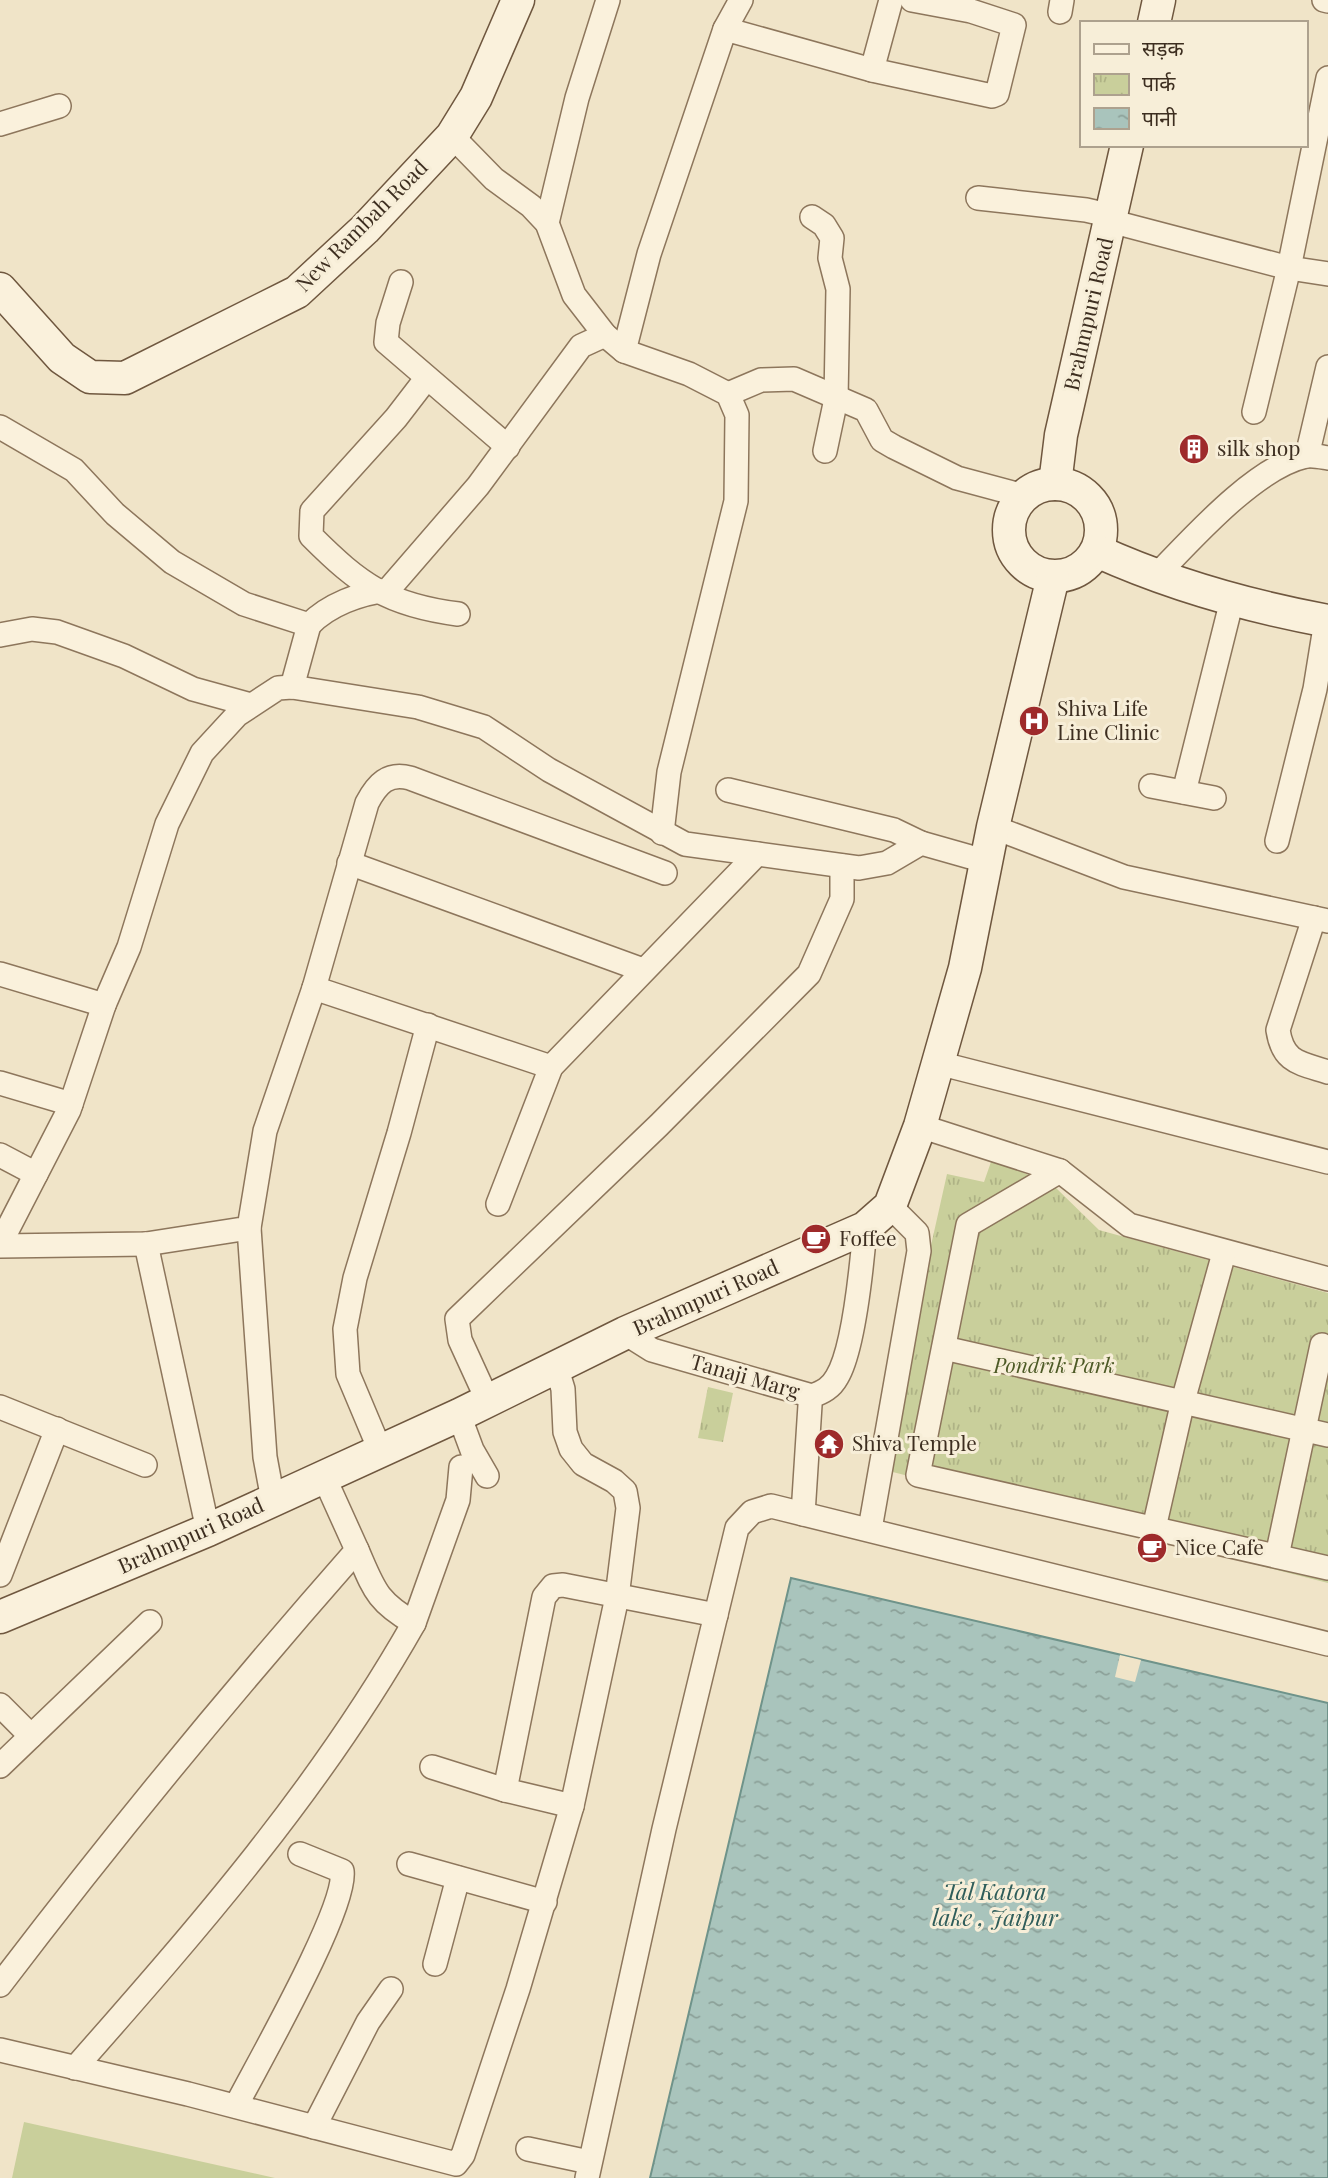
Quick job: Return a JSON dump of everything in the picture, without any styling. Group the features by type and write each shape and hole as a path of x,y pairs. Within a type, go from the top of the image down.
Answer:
{"street":[{"name":"New Rambah Road","path":"0,289 62,358 90,377 125,378 297,292 365,229 452,135 476,97 518,0"},
{"path":"547,223 577,98 608,0"},
{"path":"624,351 649,254 725,29 741,0"},
{"path":"872,70 891,0"},
{"path":"725,29 872,70 944,87 992,96 997,94 1014,25 972,6 912,0"},
{"path":"1154,21 1159,0"},
{"path":"1254,412 1289,268 1328,78"},
{"path":"0,124 59,106"},
{"path":"452,135 494,179 531,206 547,223 574,295 605,335 624,351 689,374 728,394 737,415 736,501 669,772 662,833"},
{"name":"Brahmpuri Road","path":"1055,484 1060,435 1127,147"},
{"path":"978,198 1086,210 1289,268 1328,274"},
{"path":"812,217 824,225 832,238 830,258 838,289 836,399 825,451"},
{"path":"401,282 388,323 386,342 508,447"},
{"path":"292,687 309,625 323,610 375,591 388,590 508,447 581,345 605,335"},
{"path":"1155,577 1212,518 1269,473 1318,457 1328,367"},
{"path":"426,379 396,418 312,511 309,524 311,536 375,591 417,608 458,614"},
{"path":"728,394 761,380 794,379 866,410 882,440 894,447 957,478 1024,496"},
{"path":"0,427 74,470 115,514 172,562 244,604 309,625"},
{"path":"1055,484 1070,486 1084,494 1095,505 1101,528 1097,551 1079,570 1053,577 1028,567 1011,546 1010,519 1024,496 1033,489 1055,484"},
{"path":"1097,551 1155,577 1232,600 1327,621 1315,690 1277,841"},
{"name":"Brahmpuri Road","path":"0,1617 208,1530 459,1415 487,1399 625,1334 865,1228 890,1206 920,1126 965,968 993,827 1053,577"},
{"path":"1184,792 1232,600"},
{"path":"0,635 32,629 57,632 124,656 193,689 251,705"},
{"path":"249,1228 146,1244 0,1245 71,1104 104,1005 129,947 167,824 190,777 202,753 237,715 278,688 292,687 418,707 484,727 549,770 685,844 859,868 887,863 921,843"},
{"path":"273,1500 265,1457 249,1228 265,1131 314,988 367,803 377,783 398,775 666,873"},
{"path":"1151,786 1214,798"},
{"path":"728,790 894,830 921,843 988,862"},
{"path":"993,827 1124,877 1321,920 1278,1030 1280,1046 1293,1062 1328,1072"},
{"path":"498,1204 551,1067 757,854"},
{"path":"349,863 643,970"},
{"path":"487,1399 460,1340 457,1319 659,1125 809,974 842,899 842,866"},
{"path":"0,974 104,1005"},
{"path":"314,988 551,1067"},
{"path":"380,1450 348,1374 345,1329 355,1278 428,1025"},
{"path":"939,1063 1328,1162"},
{"path":"0,1083 71,1104"},
{"path":"920,1126 1060,1171 1129,1225 1224,1253 1328,1279"},
{"path":"0,1155 36,1174"},
{"path":"1060,1171 968,1225 918,1475 1328,1568"},
{"path":"870,1529 919,1251 917,1233 890,1206"},
{"name":"Tanaji Marg","path":"625,1334 652,1350 812,1396 827,1390 838,1376 845,1357 861,1273 865,1228"},
{"path":"146,1244 208,1530"},
{"path":"1154,1528 1183,1401 1224,1253"},
{"path":"1277,1556 1322,1345"},
{"path":"944,1348 1328,1434"},
{"path":"0,2050 236,2106 456,2164 463,2155 545,1902 572,1806 617,1597 628,1508 625,1491 614,1480 583,1464 571,1449 565,1432 563,1389 556,1366"},
{"path":"803,1514 810,1405"},
{"path":"0,1407 145,1465"},
{"path":"459,1415 472,1450 487,1476"},
{"path":"0,1575 57,1429"},
{"path":"75,2068 235,1884 290,1814 373,1696 414,1623 458,1500 461,1467"},
{"path":"324,1477 377,1594 388,1608 414,1623"},
{"path":"528,2149 588,2170 737,1528 752,1512 771,1506 1328,1644"},
{"path":"0,1985 96,1859 225,1701 357,1550"},
{"path":"505,1790 544,1597 553,1586 563,1585 716,1615"},
{"path":"0,1766 149,1622"},
{"path":"0,1705 31,1736"},
{"path":"432,1767 505,1790 572,1806"},
{"path":"236,2106 322,1940 344,1882 342,1871 300,1854"},
{"path":"409,1864 545,1902"},
{"path":"435,1964 458,1878"},
{"path":"314,2127 368,2022 391,1989"}],"green space":[{"name":"Pondrik Park","path":"992,1159 1054,1186 1099,1230 1328,1293 1328,1583 881,1469 947,1174 984,1182"},
{"path":"708,1387 733,1393 723,1442 698,1438"},
{"path":"24,2122 275,2178 12,2178"}],"water":[{"name":"Tal Katora lake , Jaipur","path":"791,1578 1328,1703 1328,2178 650,2178"}],"pier":[{"path":"1120,1655 1141,1660 1135,1682 1115,1677"}],"place":[{"name":"silk shop","path":"1194,449"},
{"name":"Shiva Life Line Clinic","path":"1034,721"},
{"name":"Foffee","path":"816,1239"},
{"name":"Shiva Temple","path":"829,1444"},
{"name":"Nice Cafe","path":"1152,1548"}]}
